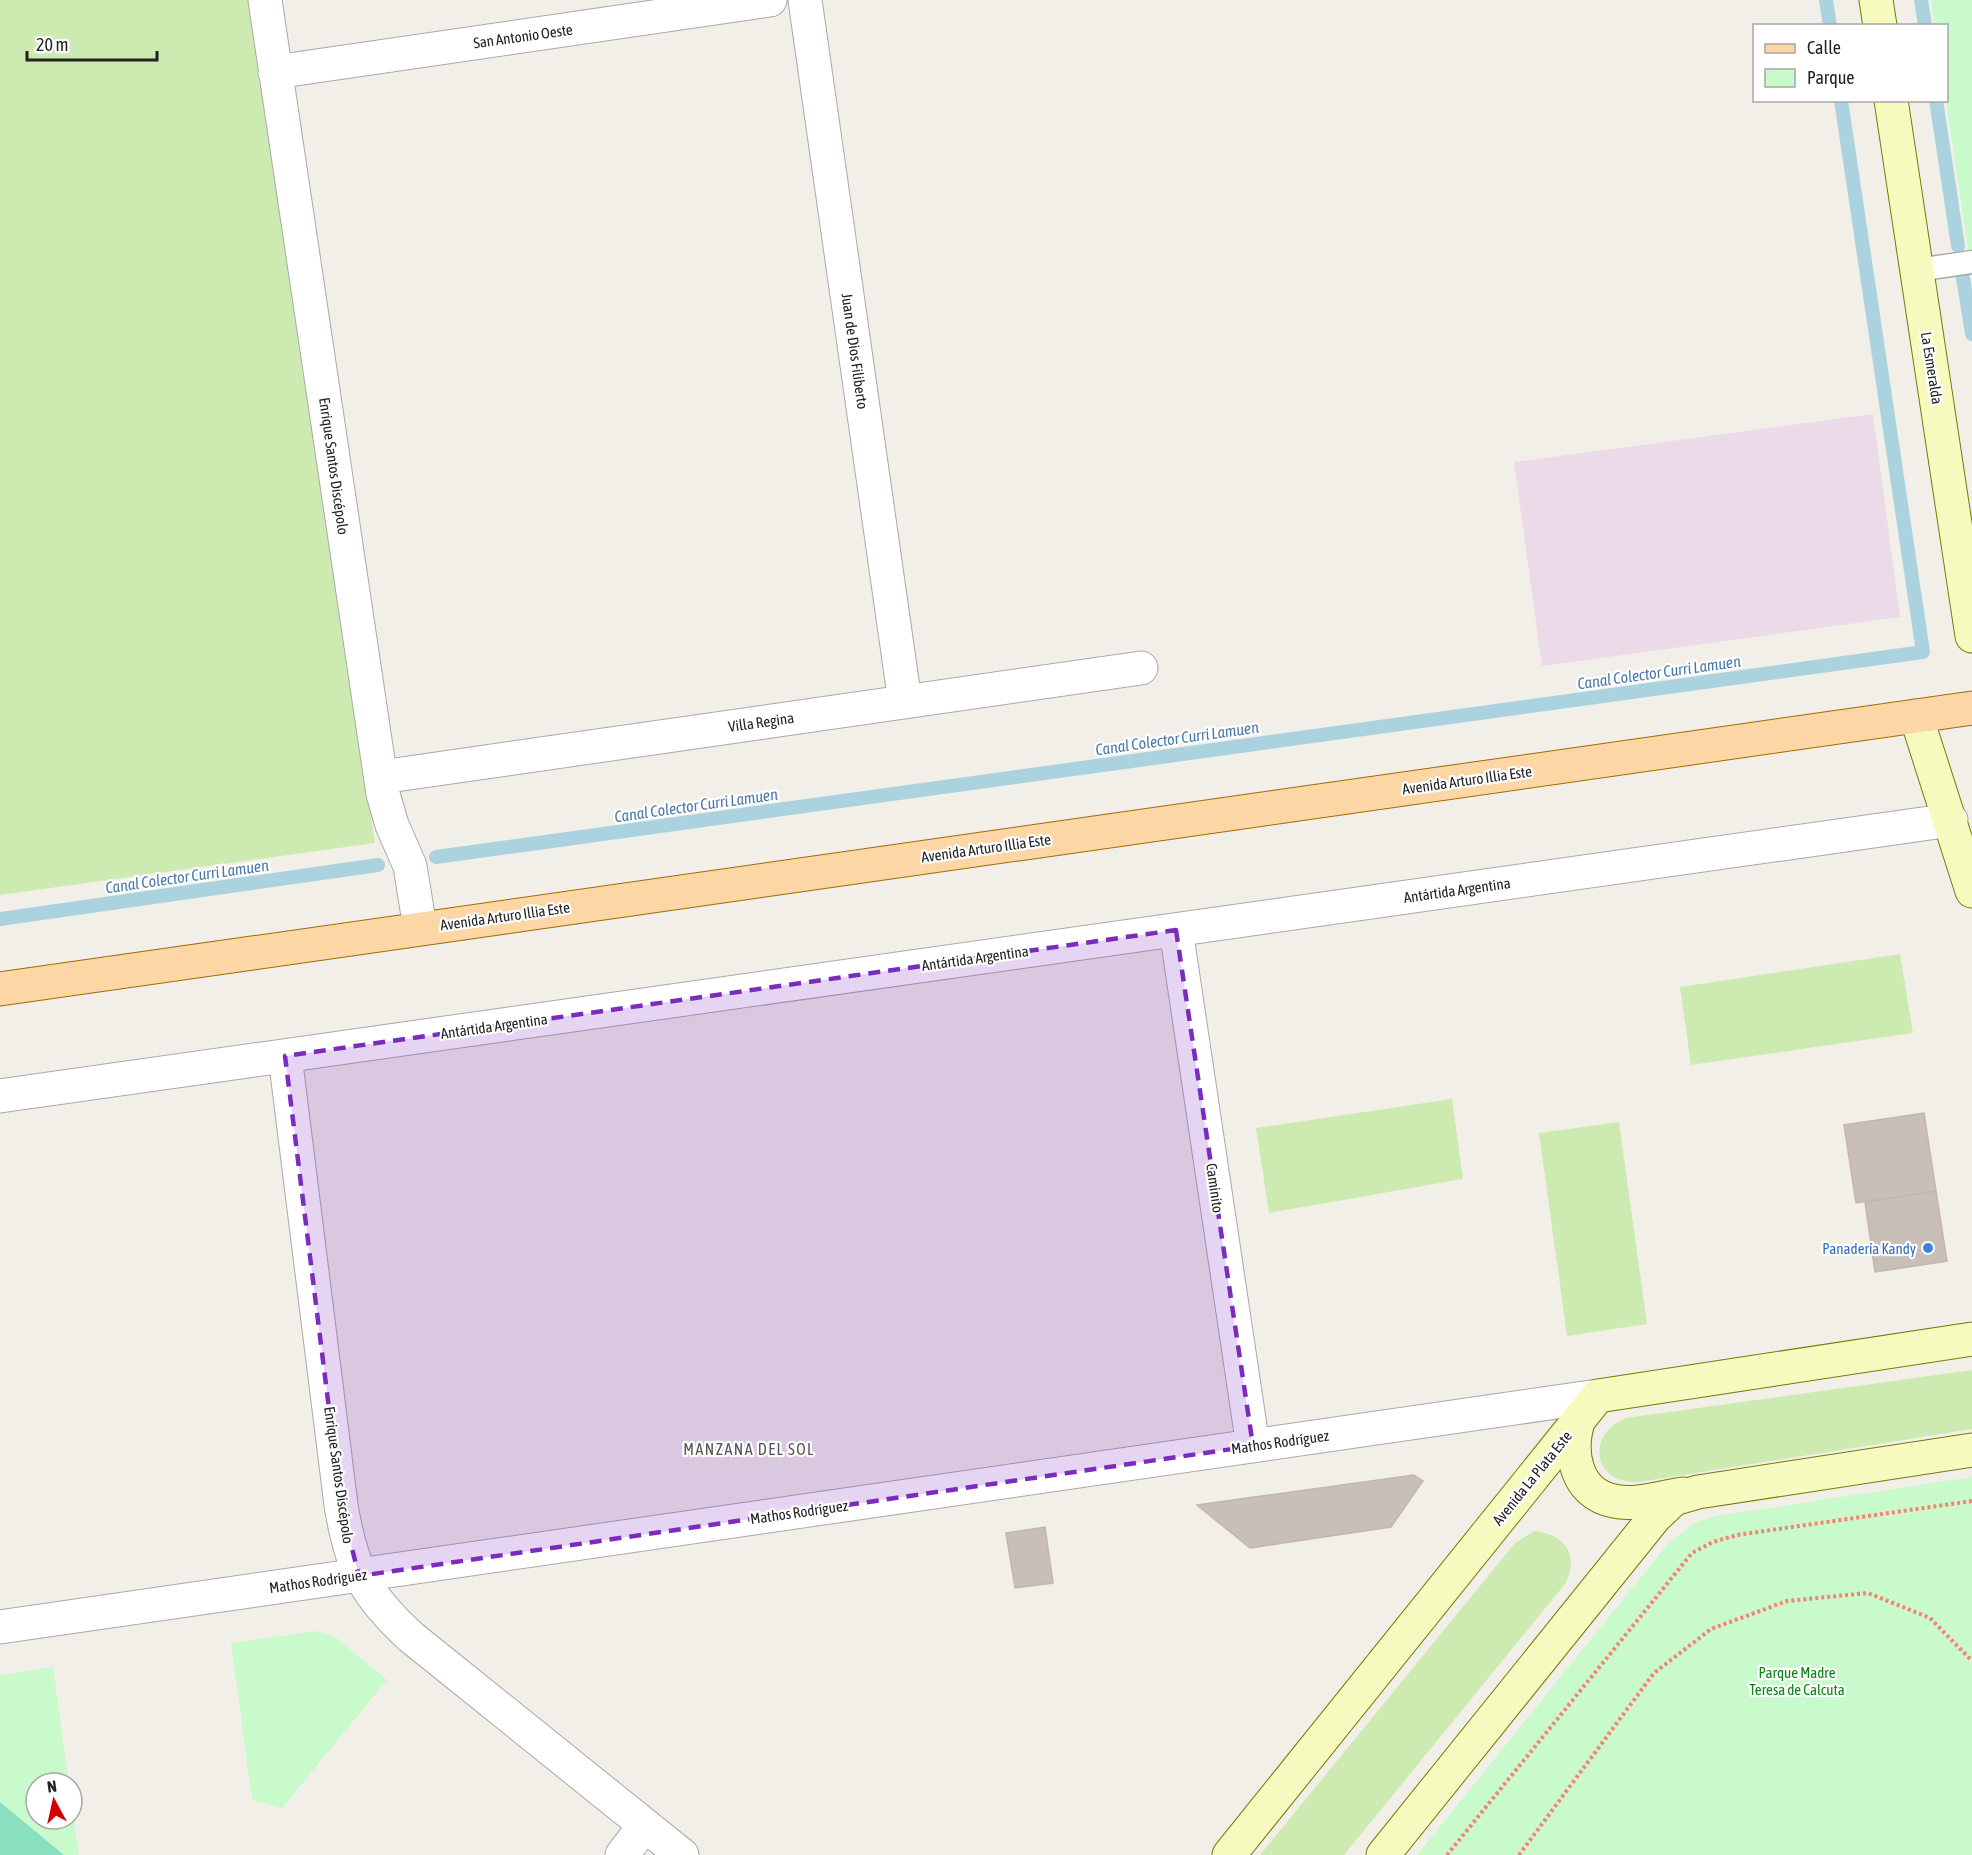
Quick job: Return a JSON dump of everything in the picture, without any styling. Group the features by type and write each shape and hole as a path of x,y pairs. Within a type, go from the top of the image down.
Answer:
{"main road":[{"path":"1876,0 1880,24"},
{"name":"La Esmeralda","path":"1891,102 1972,636"},
{"name":"Avenida Arturo Illia Este","path":"0,989 1972,708"},
{"path":"1916,716 1972,891"},
{"path":"1972,1339 1589,1408 1573,1436 1575,1466 1582,1481 1602,1498 1614,1502 1629,1502 1972,1450"},
{"name":"Avenida La Plata Este","path":"1229,1855 1589,1408"},
{"path":"1383,1855 1664,1506 1674,1499 1698,1491"}],"street":[{"name":"Enrique Santos Discépolo","path":"265,0 381,777 388,815 410,866 420,928"},
{"name":"San Antonio Oeste","path":"275,72 770,0"},
{"name":"Juan de Dios Filiberto","path":"805,0 905,702"},
{"name":"Villa Regina","path":"381,777 1141,668"},
{"name":"Antártida Argentina","path":"0,1096 1951,820"},
{"name":"Caminito","path":"1176,930 1253,1446"},
{"name":"Enrique Santos Discépolo","path":"285,1056 341,1505 350,1551 359,1576 389,1617 411,1637 682,1855"},
{"name":"Mathos Rodríguez","path":"0,1627 1253,1446 1589,1408"},
{"path":"621,1855 645,1825"}],"lane":[{"path":"1917,270 1972,262"}],"path":[{"path":"1447,1855 1692,1553 1713,1542 1737,1535 1972,1501"},
{"path":"1519,1855 1654,1673 1711,1629 1787,1601 1868,1593 1930,1618 1972,1661"}],"highlighted area":[{"path":"1176,930 1253,1446 359,1576 341,1505 285,1056"}],"shaded area":[{"path":"1873,414 1900,617 1542,666 1514,462"}],"green space":[{"path":"0,0 248,0 375,843 0,895"},
{"path":"1931,0 1972,0 1972,273 1946,102 1948,102 1948,24 1935,24"},
{"path":"1900,954 1913,1033 1691,1065 1680,987"},
{"path":"1452,1099 1463,1179 1269,1213 1256,1128"},
{"path":"1619,1122 1647,1324 1567,1336 1539,1133"},
{"path":"1972,1370 1972,1429 1639,1482 1624,1481 1612,1476 1604,1468 1600,1458 1600,1447 1604,1436 1613,1426 1626,1418"},
{"name":"Parque Madre Teresa de Calcuta","path":"1972,1477 1972,1855 1417,1855 1667,1545 1694,1523 1716,1516"},
{"path":"1534,1531 1554,1536 1567,1548 1571,1564 1565,1584 1344,1855 1260,1855 1515,1543"},
{"path":"316,1631 334,1636 387,1680 282,1808 252,1800 231,1643"},
{"path":"53,1667 67,1771 24,1771 24,1822 0,1802 0,1675"},
{"path":"0,1802 24,1822 24,1831 35,1831 64,1855 0,1855"},
{"path":"35,1831 76,1831 79,1855 64,1855"}],"building":[{"path":"1924,1113 1936,1191 1856,1203 1844,1125"},
{"path":"1936,1191 1947,1261 1875,1272 1865,1202"},
{"path":"1414,1475 1423,1481 1391,1527 1250,1548 1197,1505"},
{"path":"1045,1527 1053,1583 1015,1588 1006,1533"}],"waterway":[{"path":"1826,0 1830,24"},
{"path":"1921,0 1925,24"},
{"name":"Canal Colector Curri Lamuen","path":"436,857 1923,652 1841,102"},
{"path":"1936,102 1958,246"},
{"path":"1963,278 1972,334"},
{"name":"Canal Colector Curri Lamuen","path":"0,919 378,865"}],"place":[{"name":"Panadería Kandy","path":"1928,1248"}],"district":[{"name":"MANZANA DEL SOL","path":"749,1449"}]}
